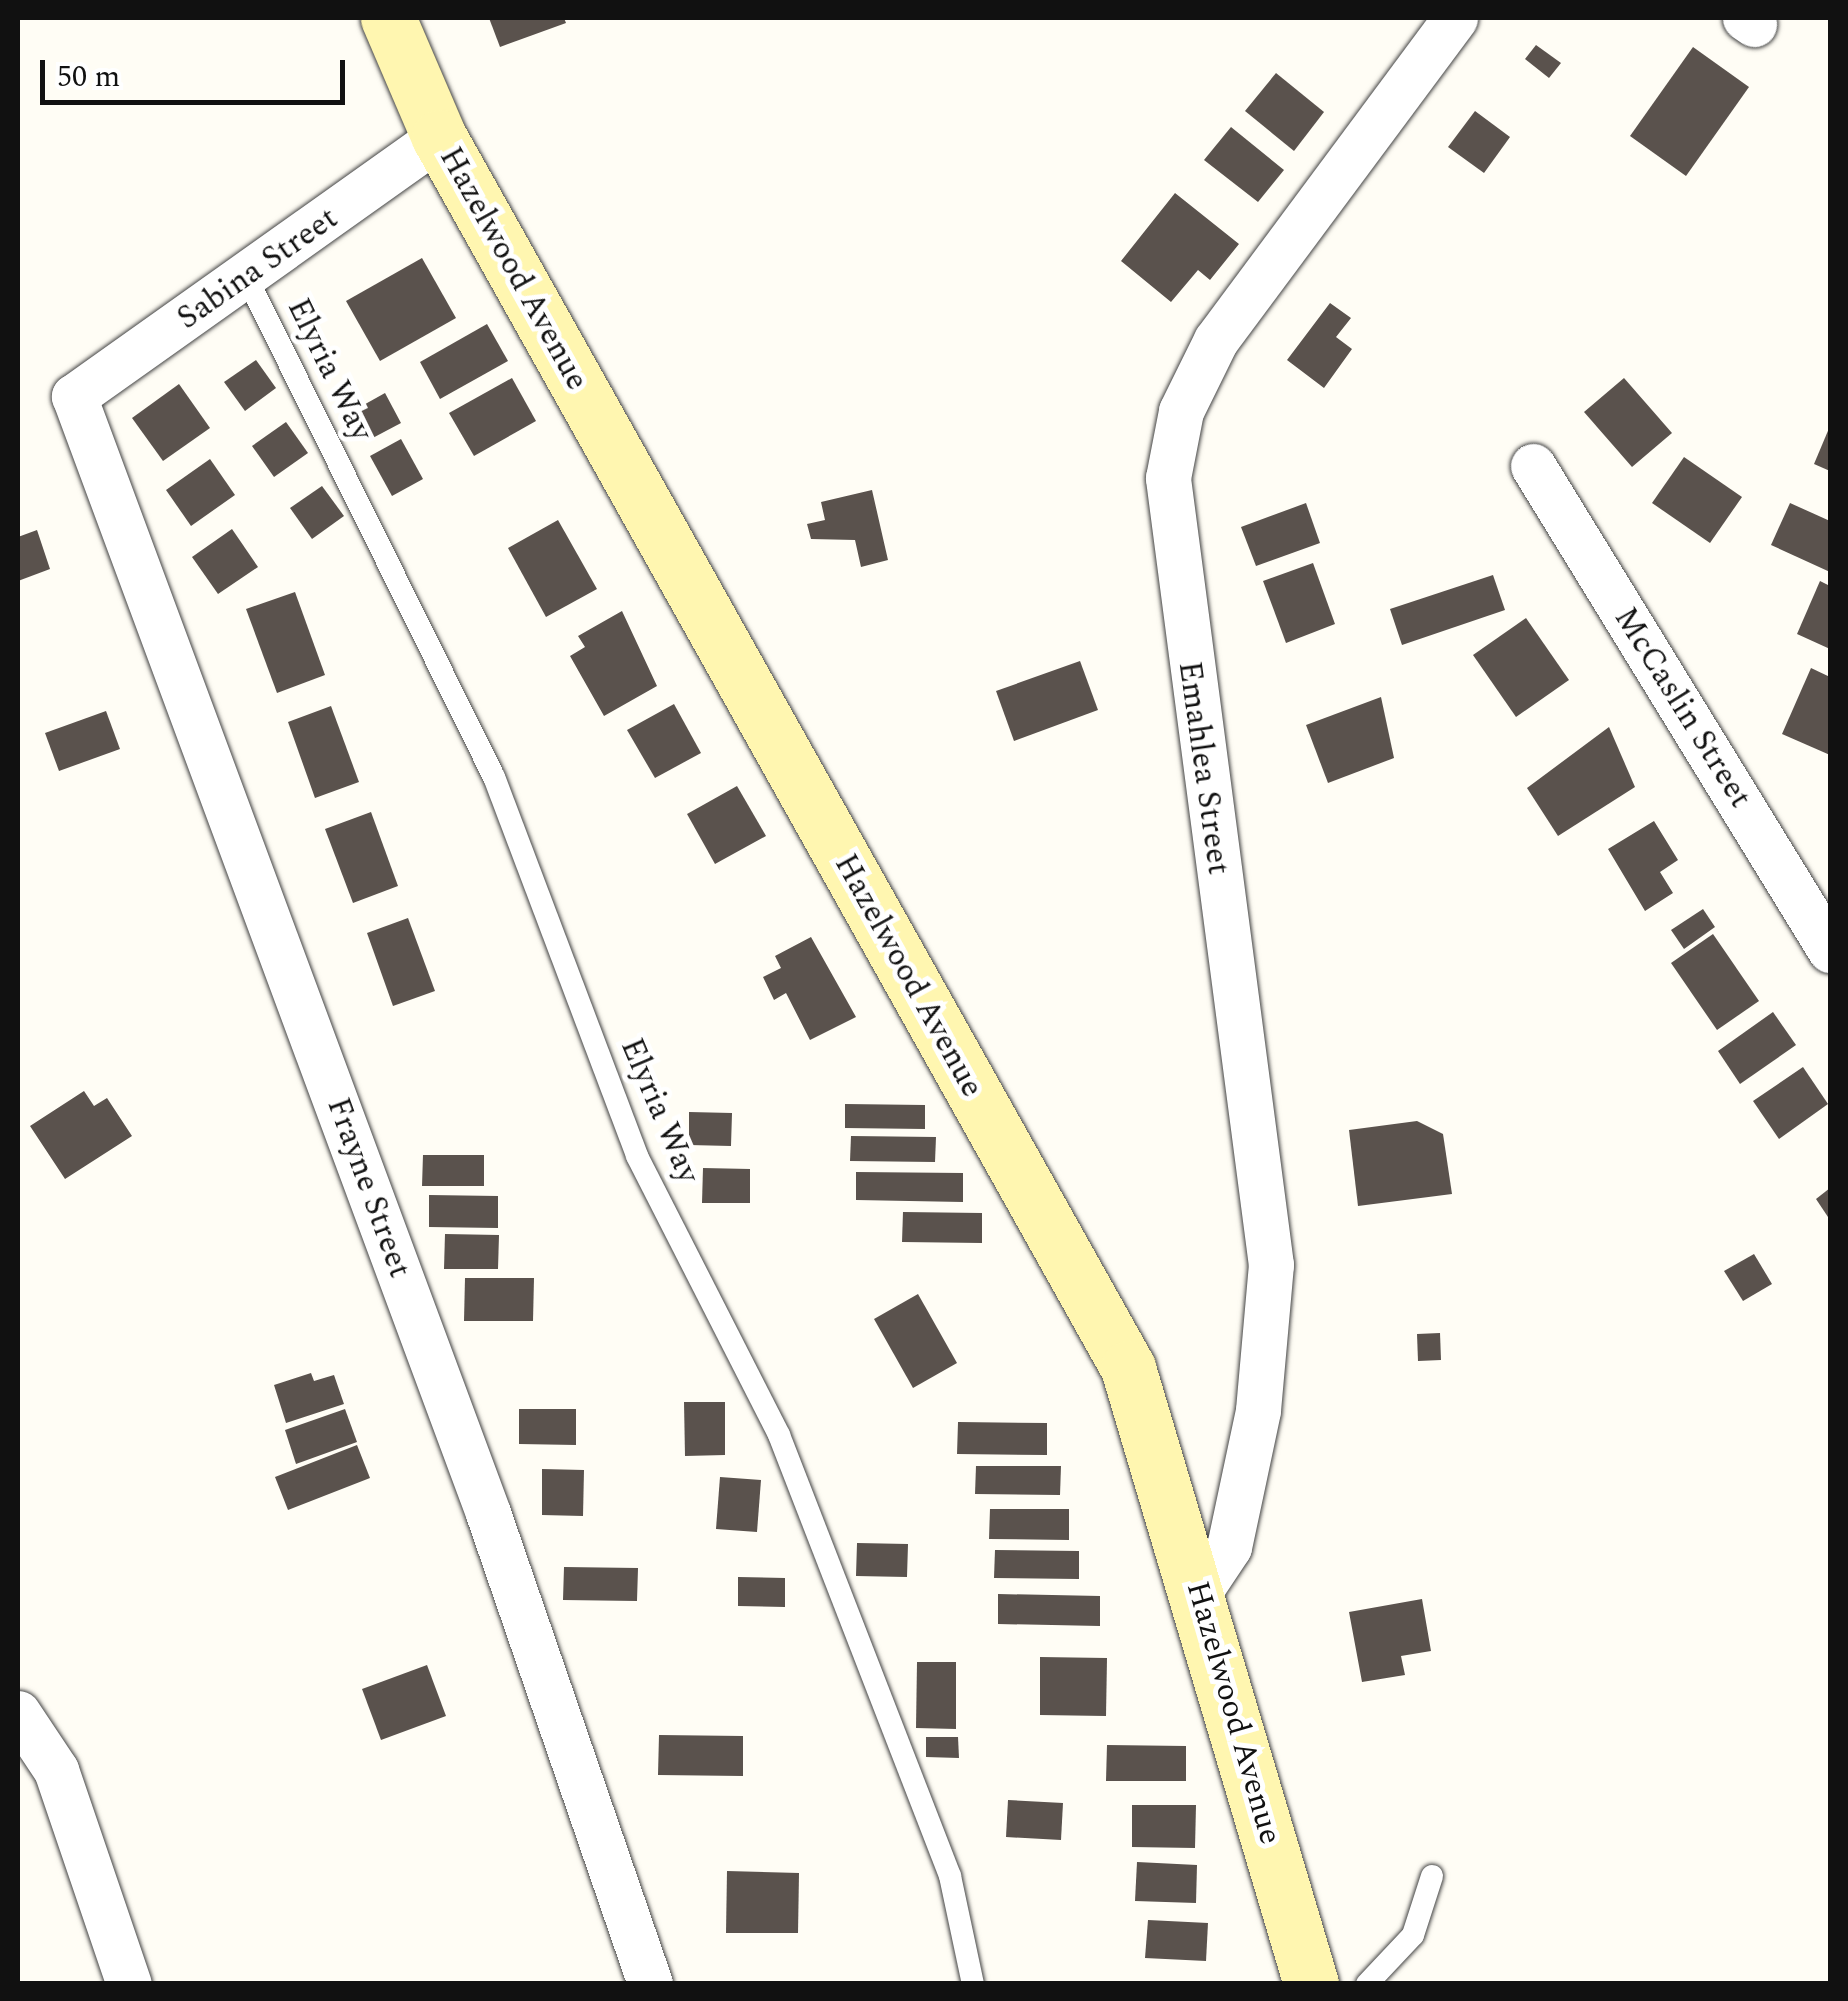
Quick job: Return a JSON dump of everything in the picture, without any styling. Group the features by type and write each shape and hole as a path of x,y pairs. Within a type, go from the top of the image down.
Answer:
{"main road":[{"name":"Hazelwood Avenue","path":"388,18 439,138 1128,1368 1199,1592 1311,1984"}],"street":[{"name":"Emahlea Street","path":"1199,1592 1229,1547 1258,1410 1271,1264 1168,478 1181,411 1216,340 1455,18"},
{"name":"Sabina Street","path":"74,396 247,278 439,138"},
{"name":"Frayne Street","path":"74,396 488,1513 650,1984"},
{"name":"McCaslin Street","path":"1533,466 1830,950"},
{"path":"18,1713 56,1770 129,1984"}],"lane":[{"name":"Elyria Way","path":"247,278 494,777 637,1156 779,1434 950,1876 973,1984"},
{"path":"1367,1984 1413,1934 1432,1876"}],"building":[{"path":"489,18 564,18 566,23 500,47"},
{"path":"1536,45 1561,63 1549,78 1525,59"},
{"path":"1693,47 1749,87 1686,176 1630,136"},
{"path":"1276,73 1324,112 1294,151 1245,111"},
{"path":"1475,111 1510,137 1484,173 1448,147"},
{"path":"1231,127 1284,170 1258,202 1204,160"},
{"path":"1175,193 1239,244 1210,280 1198,270 1171,302 1121,261"},
{"path":"422,258 456,318 380,361 346,301"},
{"path":"1330,303 1351,318 1336,337 1352,349 1324,388 1287,360"},
{"path":"487,324 508,361 440,399 420,362"},
{"path":"256,360 276,388 245,411 224,382"},
{"path":"512,378 536,421 474,456 449,413"},
{"path":"1624,378 1672,433 1632,467 1584,412"},
{"path":"179,384 210,428 163,461 132,418"},
{"path":"385,393 401,423 367,441 351,412"},
{"path":"286,422 308,453 274,477 252,446"},
{"path":"1830,426 1830,471 1814,464"},
{"path":"401,439 423,479 392,496 370,456"},
{"path":"1684,457 1742,497 1710,543 1652,503"},
{"path":"210,459 235,495 191,526 166,490"},
{"path":"322,486 344,516 312,539 290,508"},
{"path":"872,490 888,560 861,567 855,540 811,539 807,524 825,520 821,502"},
{"path":"1306,503 1320,543 1256,566 1241,527"},
{"path":"1790,503 1830,521 1830,572 1771,545"},
{"path":"558,520 597,589 546,617 508,548"},
{"path":"232,529 258,567 218,594 192,557"},
{"path":"37,530 50,569 18,581 18,537"},
{"path":"1313,563 1335,624 1286,643 1263,581"},
{"path":"1493,575 1505,610 1402,645 1390,609"},
{"path":"1820,581 1830,586 1830,649 1797,634"},
{"path":"295,592 325,675 277,693 246,609"},
{"path":"622,611 657,686 604,716 570,656 585,647 578,636"},
{"path":"1526,618 1569,680 1516,717 1473,655"},
{"path":"1080,661 1098,710 1014,741 996,691"},
{"path":"1811,668 1830,677 1830,755 1782,734"},
{"path":"1381,697 1394,758 1328,783 1306,725"},
{"path":"674,704 701,753 655,778 627,730"},
{"path":"331,706 359,782 315,798 288,722"},
{"path":"106,711 120,749 59,771 45,733"},
{"path":"1609,727 1635,787 1558,836 1527,788"},
{"path":"737,786 766,836 715,864 687,814"},
{"path":"371,812 398,886 353,903 325,829"},
{"path":"1654,821 1678,860 1660,872 1673,893 1645,911 1608,849"},
{"path":"1703,909 1715,927 1684,949 1671,930"},
{"path":"408,918 435,991 393,1006 367,933"},
{"path":"1713,934 1759,1001 1717,1030 1671,963"},
{"path":"811,937 856,1017 810,1040 786,993 774,1000 763,977 781,968 775,956"},
{"path":"1773,1012 1796,1045 1740,1084 1718,1051"},
{"path":"1803,1067 1828,1104 1779,1139 1753,1101"},
{"path":"84,1091 94,1106 107,1098 132,1136 65,1179 30,1126"},
{"path":"845,1104 925,1105 925,1129 845,1128"},
{"path":"689,1112 732,1113 731,1146 689,1145"},
{"path":"1417,1121 1443,1134 1452,1194 1358,1206 1349,1130"},
{"path":"851,1136 936,1137 935,1162 850,1161"},
{"path":"423,1155 484,1155 484,1186 422,1186"},
{"path":"703,1168 750,1169 750,1203 702,1203"},
{"path":"856,1172 963,1173 963,1202 856,1200"},
{"path":"1830,1188 1830,1220 1816,1199"},
{"path":"429,1195 498,1196 498,1228 429,1227"},
{"path":"903,1212 982,1213 982,1243 902,1242"},
{"path":"445,1234 499,1235 498,1269 444,1269"},
{"path":"1754,1254 1772,1284 1743,1301 1724,1271"},
{"path":"465,1278 534,1278 533,1321 464,1321"},
{"path":"918,1294 957,1363 913,1388 874,1319"},
{"path":"1440,1333 1441,1360 1418,1361 1417,1334"},
{"path":"311,1373 314,1381 334,1375 344,1404 286,1423 274,1385"},
{"path":"684,1402 725,1402 725,1455 685,1456"},
{"path":"345,1409 357,1442 296,1464 285,1430"},
{"path":"519,1409 576,1409 576,1445 519,1444"},
{"path":"958,1422 1047,1423 1047,1455 957,1454"},
{"path":"357,1445 370,1478 288,1510 275,1477"},
{"path":"976,1466 1061,1466 1060,1495 975,1494"},
{"path":"542,1469 584,1470 583,1516 542,1515"},
{"path":"720,1477 761,1480 757,1532 716,1529"},
{"path":"990,1509 1069,1509 1069,1540 989,1539"},
{"path":"857,1543 908,1544 907,1577 856,1576"},
{"path":"995,1550 1079,1551 1079,1579 994,1578"},
{"path":"564,1567 638,1568 637,1601 563,1600"},
{"path":"738,1577 785,1578 785,1607 738,1606"},
{"path":"998,1594 1100,1596 1100,1626 998,1624"},
{"path":"1422,1599 1431,1651 1401,1656 1405,1675 1362,1682 1349,1612"},
{"path":"1040,1657 1107,1658 1106,1716 1040,1715"},
{"path":"917,1662 956,1662 956,1729 916,1728"},
{"path":"427,1665 446,1716 381,1740 362,1689"},
{"path":"659,1735 743,1736 743,1776 658,1775"},
{"path":"926,1737 958,1737 959,1758 926,1757"},
{"path":"1107,1745 1186,1746 1186,1781 1106,1781"},
{"path":"1008,1800 1063,1803 1061,1840 1006,1837"},
{"path":"1132,1805 1196,1805 1195,1848 1132,1847"},
{"path":"1137,1862 1197,1865 1196,1903 1135,1901"},
{"path":"727,1871 799,1873 798,1933 726,1933"},
{"path":"1148,1920 1208,1923 1206,1961 1145,1958"}]}
